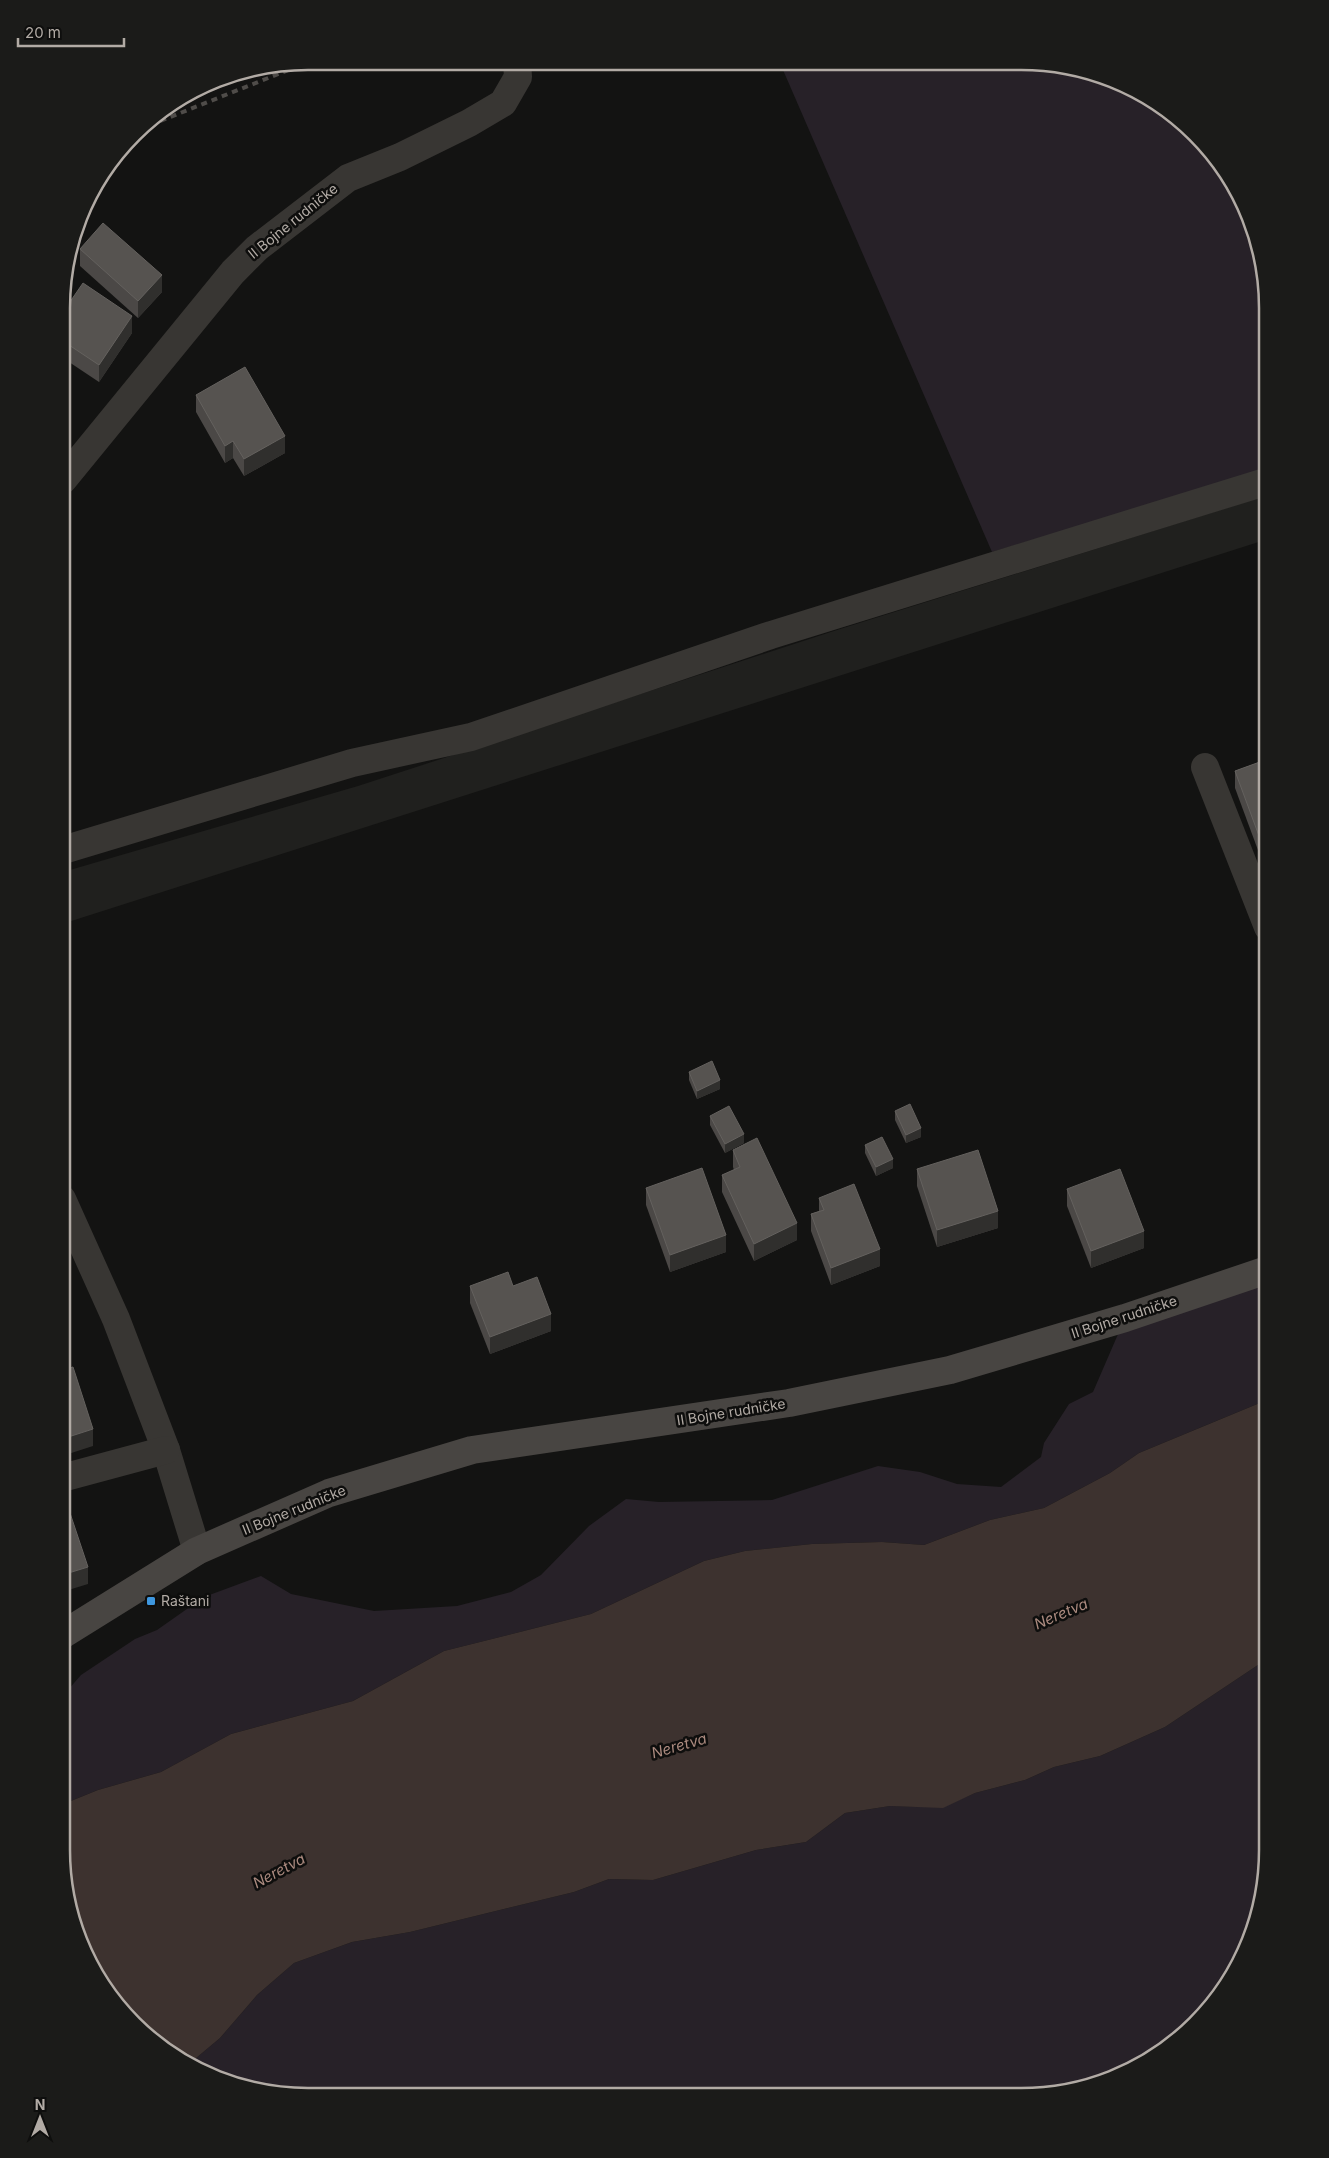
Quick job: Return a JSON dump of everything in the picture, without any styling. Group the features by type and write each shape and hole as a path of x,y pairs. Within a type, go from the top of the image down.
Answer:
{"street":[{"name":"II Bojne rudničke","path":"70,471 233,272 257,248 348,178 409,153 503,103 518,77 518,70"},
{"path":"70,848 352,763 471,737 771,635 1259,484"},
{"path":"1205,767 1259,904"},
{"path":"70,1223 116,1319 166,1450 197,1551"},
{"name":"II Bojne rudničke","path":"70,1630 197,1551 329,1493 472,1450 789,1403 950,1370 1126,1318 1259,1273"},
{"path":"70,1476 166,1450"}],"shaded area":[{"path":"783,70 1021,70 1052,72 1083,78 1112,88 1140,102 1178,129 1210,163 1227,189 1241,217 1251,246 1257,277 1259,308 1259,474 992,552"},
{"path":"1259,498 1259,542 70,921 70,870 358,786 837,630"},
{"path":"1259,1273 1259,1403 1139,1453 1110,1473 1044,1508 990,1520 924,1545 882,1542 812,1544 745,1551 704,1561 591,1614 444,1651 353,1701 231,1734 161,1772 98,1790 70,1801 70,1688 81,1675 135,1639 157,1630 204,1597 261,1576 291,1594 374,1611 457,1606 511,1592 541,1575 589,1526 626,1499 659,1502 772,1500 878,1466 920,1472 957,1484 1001,1487 1041,1457 1044,1443 1069,1404 1093,1392 1125,1318"},
{"path":"1259,1664 1259,1850 1254,1897 1241,1941 1219,1982 1200,2007 1178,2029 1153,2048 1112,2070 1098,2075 1052,2086 1021,2088 308,2088 277,2086 246,2080 217,2070 195,2059 220,2038 257,1995 294,1963 352,1942 410,1932 574,1892 609,1879 653,1880 756,1850 806,1842 845,1813 890,1806 943,1807 975,1793 1025,1780 1054,1767 1100,1756 1165,1727"}],"water":[{"name":"Neretva","path":"1259,1403 1259,1664 1165,1727 1100,1756 1054,1767 1025,1780 975,1793 943,1808 890,1806 845,1813 806,1842 756,1850 653,1880 609,1879 574,1892 410,1932 352,1942 294,1963 257,1995 220,2038 195,2059 163,2039 129,2007 110,1982 88,1941 78,1912 72,1881 70,1801 98,1790 161,1772 231,1734 353,1701 444,1651 591,1614 704,1561 745,1551 812,1544 882,1542 924,1545 990,1520 1044,1508 1110,1473 1139,1453"}],"building":[{"path":"103,223 162,275 138,301 80,249"},
{"path":"83,283 132,316 99,365 70,346 70,301"},
{"path":"245,367 285,436 244,459 233,441 225,446 196,395"},
{"path":"1259,762 1259,836 1235,771"},
{"path":"712,1061 720,1080 697,1091 689,1072"},
{"path":"910,1104 921,1128 906,1135 895,1111"},
{"path":"729,1106 744,1134 725,1144 710,1116"},
{"path":"882,1137 893,1159 876,1167 865,1145"},
{"path":"757,1138 797,1223 754,1244 722,1175 740,1167 733,1150"},
{"path":"978,1150 998,1211 937,1230 917,1169"},
{"path":"702,1168 726,1235 670,1255 646,1188"},
{"path":"1120,1169 1144,1231 1091,1251 1067,1189"},
{"path":"854,1184 880,1249 831,1268 811,1214 824,1210 819,1198"},
{"path":"508,1272 513,1286 537,1277 551,1314 490,1337 470,1286"},
{"path":"73,1367 93,1429 70,1436 70,1368"},
{"path":"70,1513 88,1567 70,1573"}],"railway":[{"path":"161,121 285,71"}],"place":[{"name":"Raštani","path":"151,1601"}]}
